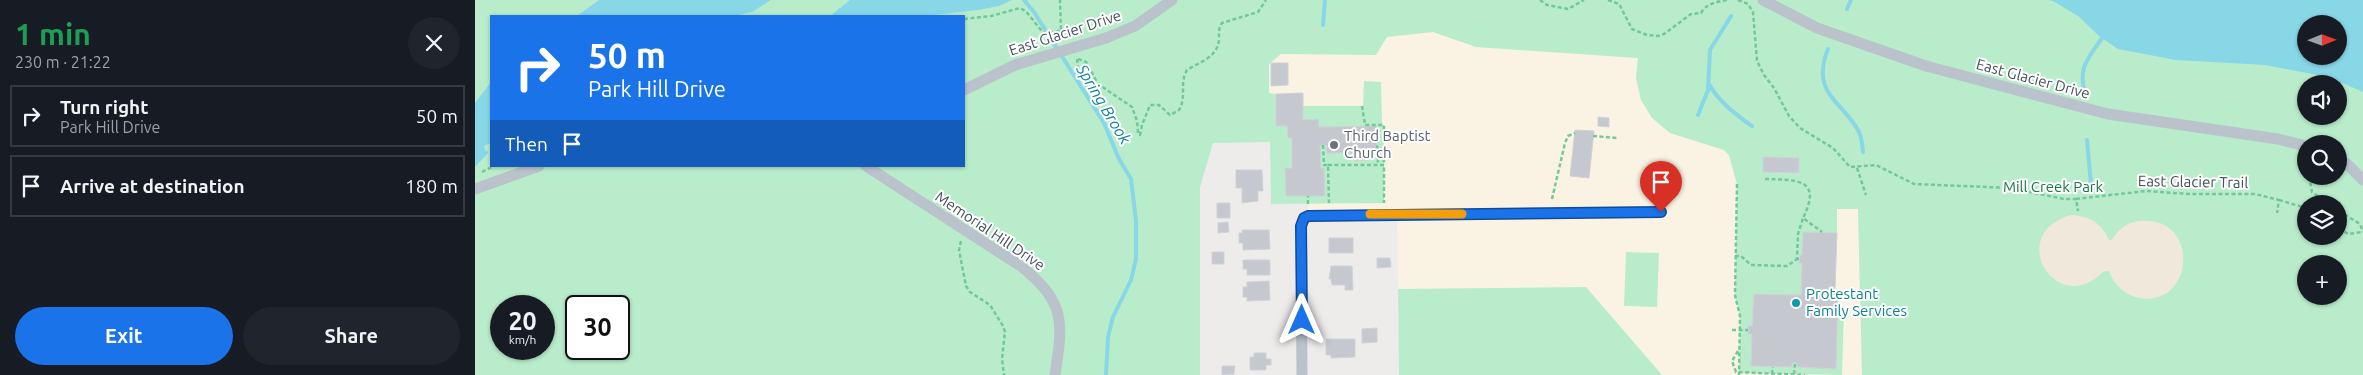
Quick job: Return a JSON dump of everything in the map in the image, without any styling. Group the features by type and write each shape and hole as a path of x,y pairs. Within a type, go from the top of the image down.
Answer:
{"street":[{"name":"East Glacier Drive","path":"965,89 1015,64 1107,38 1135,26 1172,0"},
{"name":"East Glacier Drive","path":"1763,0 1817,28 1926,66 2108,114 2268,137 2297,144"},
{"path":"2347,164 2363,180"},
{"path":"475,189 536,167"},
{"name":"Memorial Hill Drive","path":"868,167 1022,267 1039,281 1050,294 1059,312 1061,322 1055,375"},
{"path":"1302,375 1301,228 1302,222 1308,216 1661,212"}],"path":[{"path":"965,20 991,16 1019,8 1028,13 1042,32 1047,34 1058,31 1061,28 1060,0"},
{"path":"1077,59 1086,62 1098,84 1132,106 1140,135 1141,125 1150,105 1159,105 1170,115 1179,110 1184,99 1185,74 1187,70 1212,55 1217,46 1218,33 1222,24 1258,12 1266,0"},
{"path":"1540,0 1547,5 1569,9 1584,0"},
{"path":"1608,0 1619,4 1632,29 1647,35 1658,36 1691,14 1701,13 1708,5 1727,0"},
{"path":"1740,0 1748,4 1753,12 1757,61 1764,75 1775,88 1789,116 1800,128 1833,148 1851,167 1857,168 1866,195"},
{"path":"1058,31 1067,44"},
{"path":"1073,54 1077,59 1079,76 1092,93"},
{"path":"1362,106 1365,126 1383,125 1383,203"},
{"path":"1552,199 1565,143 1568,136 1575,133"},
{"path":"1593,136 1617,138"},
{"path":"1377,139 1378,165"},
{"path":"1323,146 1324,165 1383,164"},
{"path":"1361,160 1361,165"},
{"path":"1328,165 1329,204"},
{"name":"East Glacier Trail","path":"1857,168 1876,165 1915,184 2010,188 2064,199 2146,191 2189,194 2255,194 2297,205"},
{"path":"475,176 492,167"},
{"path":"1735,256 1741,256 1751,265 1769,266 1787,266 1798,259 1798,234 1810,204 1809,189 1805,184 1797,180 1765,179"},
{"path":"1737,184 1735,295 1740,316 1739,374"},
{"path":"1308,196 1308,204"},
{"path":"2076,199 2078,211"},
{"path":"2277,213 2279,200"},
{"path":"2347,215 2360,224 2363,232 2347,233"},
{"path":"1803,218 1822,232"},
{"path":"961,241 959,250 966,286 970,292 990,305 1005,332 1002,359 1004,375"},
{"path":"1732,330 1748,330"},
{"path":"1739,350 1735,355 1732,365 1739,374 1805,375"},
{"path":"1794,375 1795,364"},
{"path":"1772,374 1773,366"}],"shaded area":[{"path":"1433,32 1476,47 1638,58 1636,78 1641,100 1670,133 1724,150 1729,156 1737,184 1736,214 1837,216 1837,209 1858,209 1862,375 1662,375 1586,287 1398,289 1397,214 1308,216 1308,204 1271,204 1269,64 1280,54 1299,53 1412,33"}],"green space":[{"name":"Mill Creek Park","path":"475,0 2363,0 2363,375 1862,375 1858,209 1837,209 1837,233 1803,232 1802,255 1800,255 1799,263 1802,263 1801,295 1754,294 1752,326 1748,326 1748,333 1752,334 1751,366 1792,367 1792,363 1797,363 1798,367 1835,369 1838,310 1844,310 1842,375 1739,373 1740,316 1735,295 1737,184 1729,155 1724,150 1670,133 1652,118 1641,100 1636,78 1638,58 1476,47 1433,32 1387,37 1376,55 1281,54 1269,64 1269,93 1276,94 1276,126 1287,126 1288,138 1292,138 1292,168 1285,168 1286,196 1325,196 1324,168 1321,168 1320,146 1326,145 1327,153 1355,153 1355,161 1368,160 1368,153 1376,153 1319,127 1318,120 1303,120 1303,106 1363,106 1364,81 1381,82 1382,125 1384,125 1384,203 1271,204 1270,142 1213,143 1200,187 1200,375 475,375"},
{"path":"1626,252 1659,253 1657,307 1624,306"},
{"path":"1586,287 1662,375 1399,375 1398,289"}],"sand":[{"path":"2071,215 2084,217 2094,222 2102,229 2109,240 2112,240 2120,230 2131,223 2139,221 2159,223 2173,231 2181,245 2183,261 2180,276 2171,289 2158,297 2139,298 2120,288 2113,280 2109,271 2104,271 2086,283 2070,286 2055,280 2045,268 2040,254 2041,239 2051,225"}],"water":[{"path":"599,0 771,0 752,12 738,15 578,15"},
{"path":"850,0 1012,0 999,6 978,10 933,15 831,15"},
{"path":"2048,0 2363,0 2363,92 2347,85 2347,75 2318,75 2265,65 2176,60 2118,49 2099,36 2078,16"},
{"path":"490,83 490,143 484,146 485,150 489,152 475,167 475,103"}],"building":[{"path":"1271,63 1288,63 1288,85 1271,86"},
{"name":"Third Baptist Church","path":"1303,93 1303,120 1318,119 1319,127 1377,126 1377,153 1368,153 1368,160 1355,161 1355,153 1327,153 1326,145 1320,146 1321,168 1324,168 1325,196 1286,196 1285,168 1292,168 1292,138 1288,138 1287,126 1276,126 1276,94"},
{"path":"1598,117 1609,118 1609,127 1598,126"},
{"path":"1575,130 1594,131 1589,178 1570,176"},
{"path":"1763,157 1799,158 1799,173 1763,172"},
{"path":"1236,170 1262,170 1263,191 1258,191 1258,201 1242,203 1242,188 1236,188"},
{"path":"1217,203 1230,203 1230,218 1217,218"},
{"path":"1228,222 1229,232 1218,233 1218,223"},
{"path":"1242,230 1269,230 1270,249 1243,250 1243,243 1239,243 1239,233 1242,233"},
{"name":"Protestant Family Services","path":"1803,232 1837,233 1835,291 1838,291 1836,369 1797,367 1797,363 1792,363 1792,367 1751,366 1752,334 1748,334 1748,326 1752,326 1754,294 1801,295 1802,263 1799,263 1800,255 1802,255"},
{"path":"1329,238 1353,238 1353,253 1329,253"},
{"path":"1212,252 1224,252 1224,264 1212,264"},
{"path":"1377,258 1390,258 1391,267 1377,268"},
{"path":"1243,260 1270,260 1270,275 1247,275 1247,269 1243,269"},
{"path":"1331,266 1352,266 1353,290 1345,290 1345,285 1332,285 1331,279 1329,279"},
{"path":"1269,281 1270,300 1247,301 1247,297 1243,297 1243,287 1247,287 1247,282"},
{"path":"1377,328 1377,342 1362,343 1362,329"},
{"path":"1326,339 1355,339 1355,357 1331,358 1331,355 1326,355"},
{"path":"1254,353 1266,353 1266,359 1271,359 1271,365 1266,365 1266,370 1250,370 1250,357 1254,357"},
{"path":"1222,366 1235,366 1234,374 1222,375"}],"waterway":[{"name":"Spring Brook","path":"1024,0 1034,12 1104,123 1119,159 1131,179 1136,221 1136,259 1131,280 1113,317 1108,337 1106,375"},
{"path":"1323,25 1325,0"},
{"path":"1847,9 1851,0"},
{"path":"1698,115 1708,90 1710,50 1731,16"},
{"path":"2085,94 2083,70 2088,58 2102,38"},
{"path":"1828,49 1823,64 1825,87 1859,132 1863,152"},
{"path":"1709,84 1722,102 1752,126"},
{"path":"2087,140 2091,185"}],"slow traffic":[{"path":"1370,214 1462,214"}],"place":[{"name":"Third Baptist Church","path":"1334,145"},
{"name":"Protestant Family Services","path":"1796,303"}],"route":[{"path":"1302,320 1301,226 1304,218 1308,216 1661,212"}]}
